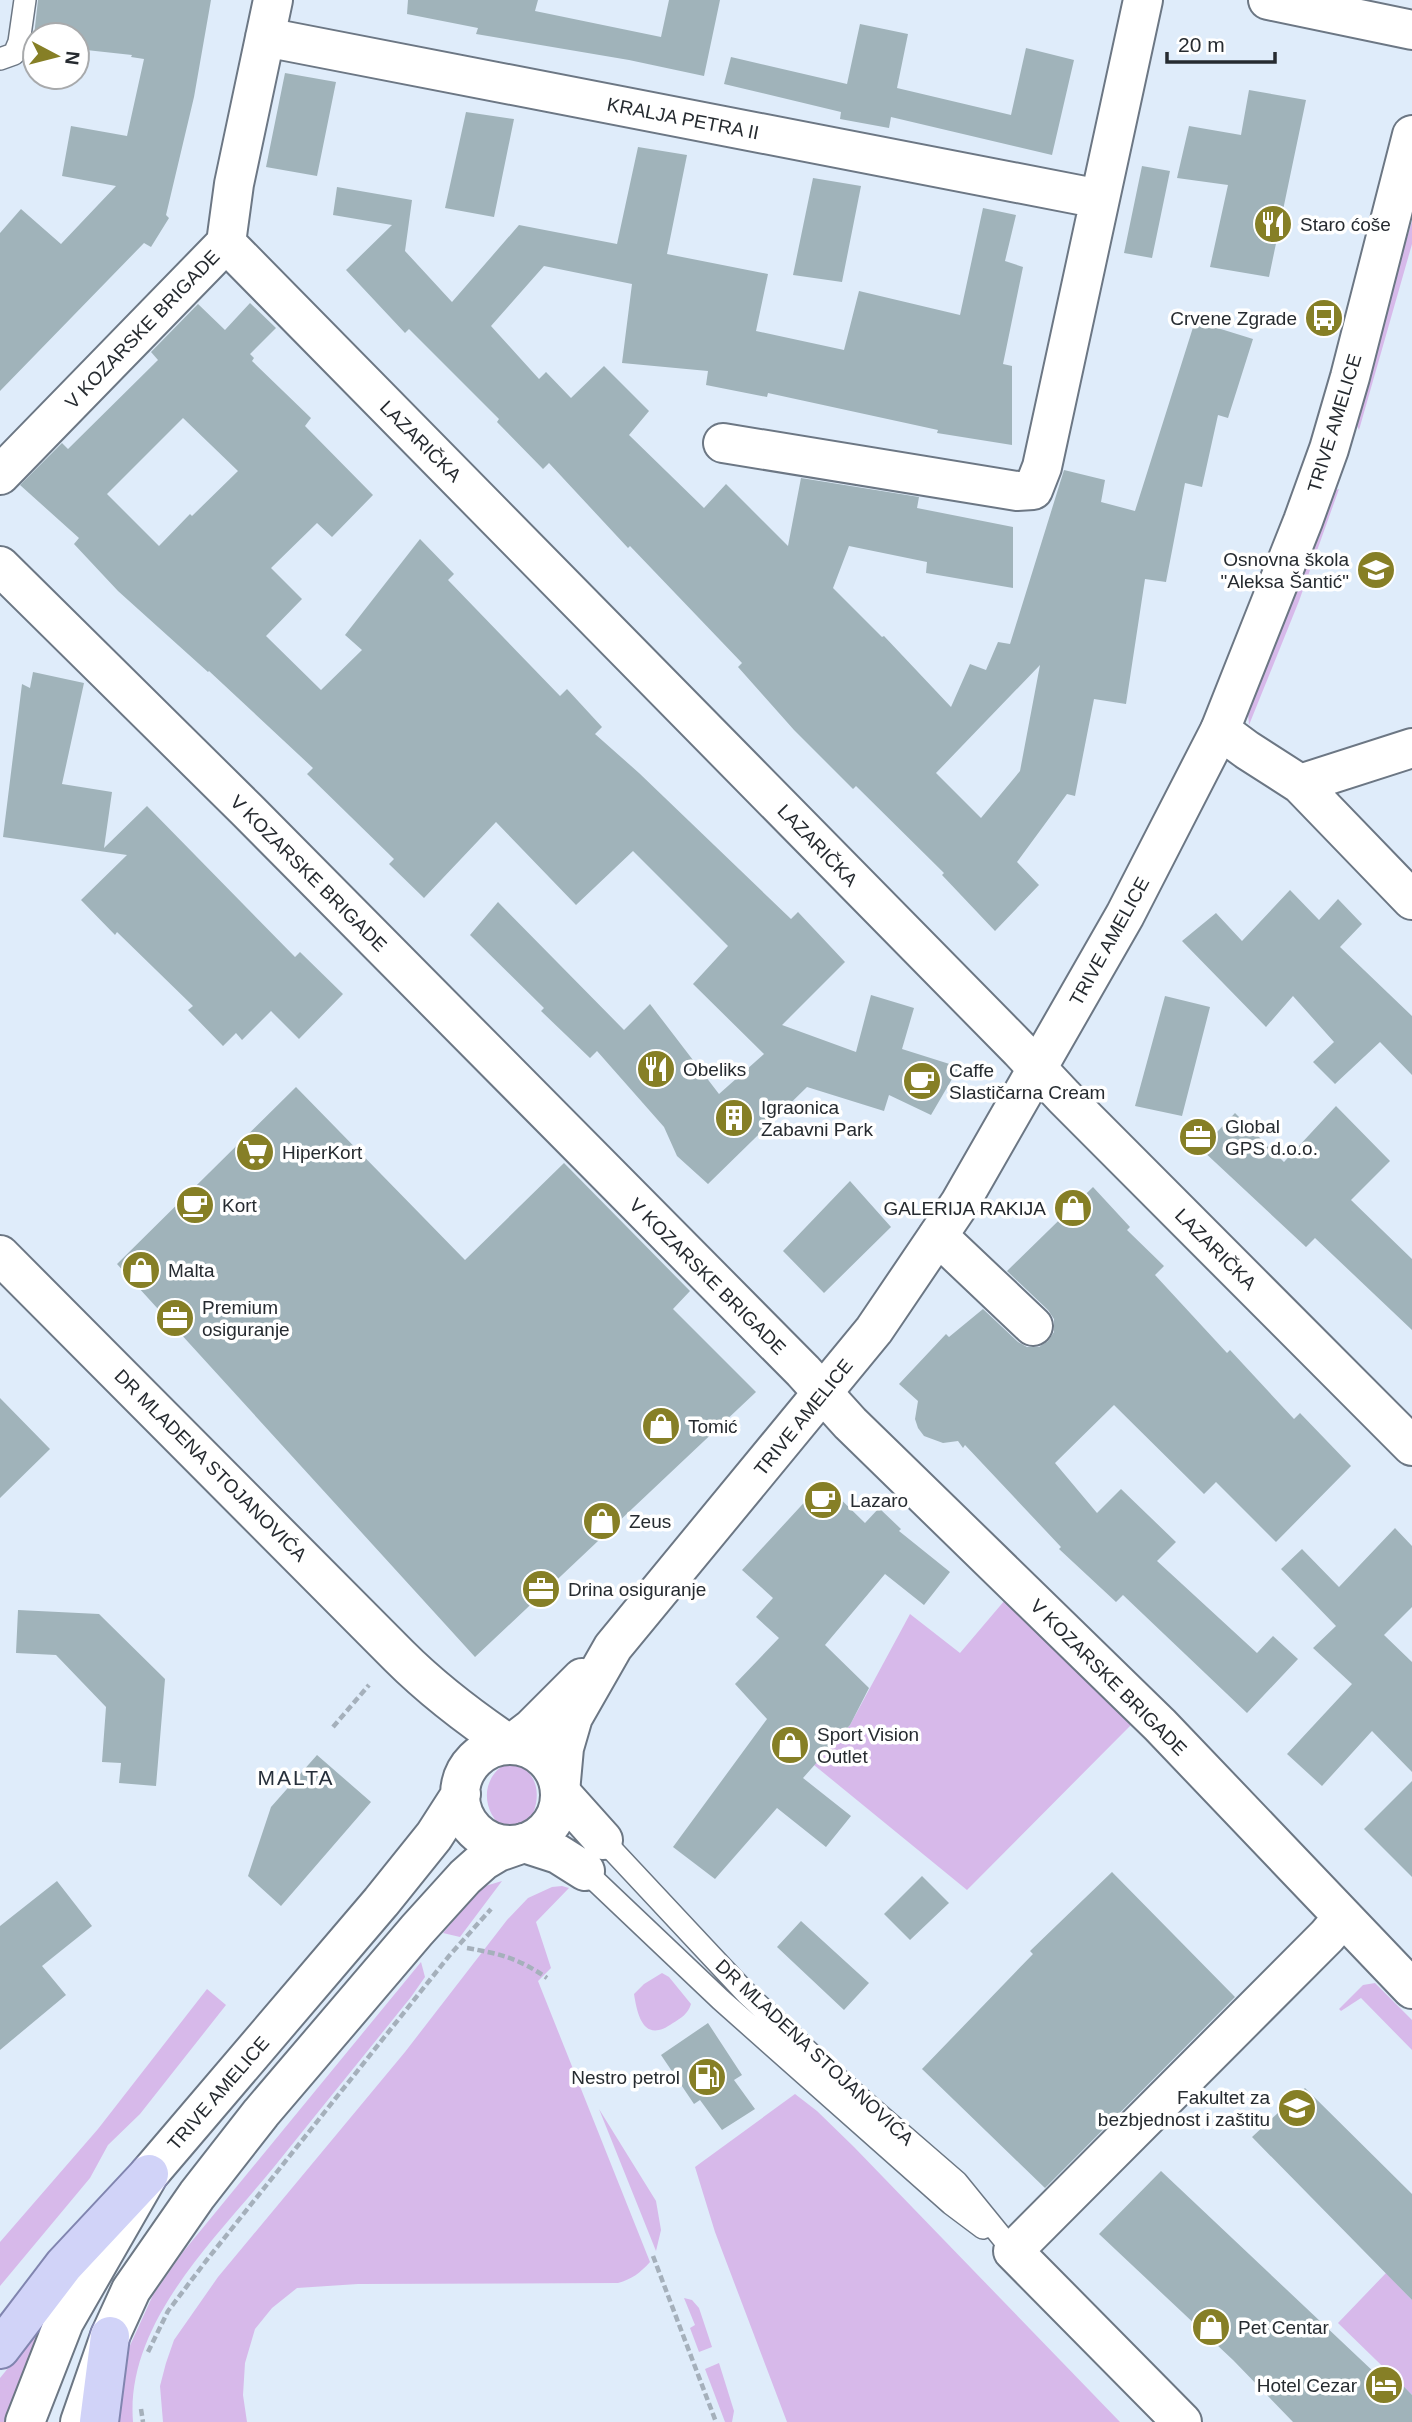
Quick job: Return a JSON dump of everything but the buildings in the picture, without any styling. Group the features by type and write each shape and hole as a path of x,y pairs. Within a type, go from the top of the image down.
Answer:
{"main road":[{"path":"0,2349 64,2265 149,2174"},
{"path":"99,2422 110,2336"}],"street":[{"path":"226,243 234,184 273,0"},
{"path":"723,443 1017,491 1033,490 1042,467 1143,0"},
{"path":"1268,0 1412,30"},
{"name":"KRALJA PETRA II","path":"265,37 1100,200"},
{"name":"TRIVE AMELICE","path":"510,1745 546,1714 613,1647 874,1330 960,1203 1125,915 1220,730 1303,521 1329,449 1412,135"},
{"name":"V KOZARSKE BRIGADE","path":"0,475 226,243"},
{"name":"LAZARIČKA","path":"226,243 1064,1097 1412,1446"},
{"name":"V KOZARSKE BRIGADE","path":"0,566 257,820 823,1394 1136,1701 1412,1989"},
{"path":"1220,730 1300,784 1412,900"},
{"path":"1300,784 1412,748"},
{"path":"937,1236 1033,1326"},
{"name":"DR MLADENA STOJANOVIĆA","path":"0,1255 420,1678 510,1745"},
{"name":"TRIVE AMELICE","path":"560,1792 564,1748 573,1717 613,1647"},
{"name":"DR MLADENA STOJANOVIĆA","path":"420,1678 460,1734 464,1781"},
{"path":"80,2422 110,2336 131,2290 165,2238 261,2113 417,1930 466,1877 491,1857 524,1843 540,1835 551,1823 558,1809 560,1792 551,1766 531,1749 510,1745 490,1749 478,1756 464,1781 466,1818 483,1836 506,1844 524,1843"},
{"name":"TRIVE AMELICE","path":"25,2422 64,2322 149,2174 434,1836 464,1781"},
{"name":"DR MLADENA STOJANOVIĆA","path":"524,1843 558,1854 594,1855 560,1792"},
{"path":"1013,2251 1343,1917"},
{"name":"DR MLADENA STOJANOVIĆA","path":"1013,2251 1182,2422"}],"lane":[{"path":"0,59 13,54 19,42 25,0"},
{"name":"DR MLADENA STOJANOVIĆA","path":"594,1855 830,2072 957,2182 1013,2251"},
{"name":"DR MLADENA STOJANOVIĆA","path":"594,1855 721,2000 951,2204 1013,2251"}],"path":[{"path":"333,1727 369,1685"},
{"path":"147,2355 168,2311 206,2261 449,1956 500,1899"},
{"path":"467,1948 502,1954 524,1962 547,1978"},
{"path":"653,2256 716,2422"},
{"path":"140,2404 143,2422"}],"shaded area":[{"path":"1412,221 1412,244 1359,430 1353,417"},
{"path":"1339,489 1299,601 1249,725 1248,713 1332,491"},
{"path":"1005,1600 1131,1725 967,1890 814,1765 850,1725 910,1614 960,1653"},
{"path":"509,1762 528,1771 536,1787 537,1796 527,1825 506,1830 491,1814 487,1794 493,1776"},
{"path":"502,1881 460,1937 443,1933 482,1887"},
{"path":"552,1887 569,1888 536,1922 551,1968 538,1981 650,2262 636,2275 618,2283 358,2284 297,2288 272,2308 255,2329 245,2363 243,2395 247,2422 163,2422 160,2386 174,2340 218,2277 405,2052 507,1920 528,1898"},
{"path":"421,1962 425,1977 411,1997 179,2284 159,2317 144,2350 134,2386 133,2422 118,2422 122,2363 153,2295 183,2252"},
{"path":"662,1973 669,1977 691,2004 681,2017 663,2029 649,2029 638,2012 634,1994"},
{"path":"1375,1983 1412,2020 1412,2050 1361,1998 1341,2011 1339,2009 1363,1985"},
{"path":"207,1989 226,2005 140,2114 108,2145 90,2178 0,2286 0,2242 98,2129"},
{"path":"795,2094 854,2147 1120,2422 787,2422 715,2232 695,2167"},
{"path":"599,2109 656,2201 661,2230 656,2251"},
{"path":"1386,2273 1412,2300 1412,2395 1338,2323"},
{"path":"684,2298 692,2300 699,2308 712,2347 699,2352 690,2328 695,2325"},
{"path":"52,2314 12,2422 0,2422 0,2378"},
{"path":"719,2363 734,2411 732,2422 725,2422 705,2369"}],"place":[{"name":"Staro ćoše","path":"1273,224"},
{"name":"Crvene Zgrade","path":"1324,318"},
{"name":"Osnovna škola \"Aleksa Šantić\"","path":"1376,570"},
{"name":"Obeliks","path":"656,1069"},
{"name":"Caffe Slastičarna Cream","path":"922,1081"},
{"name":"Igraonica Zabavni Park","path":"734,1118"},
{"name":"Global GPS d.o.o.","path":"1198,1137"},
{"name":"HiperKort","path":"255,1152"},
{"name":"Kort","path":"195,1205"},
{"name":"GALERIJA RAKIJA","path":"1073,1208"},
{"name":"Malta","path":"141,1270"},
{"name":"Premium osiguranje","path":"175,1318"},
{"name":"Tomić","path":"661,1426"},
{"name":"Lazaro","path":"823,1500"},
{"name":"Zeus","path":"602,1521"},
{"name":"Drina osiguranje","path":"541,1589"},
{"name":"Sport Vision Outlet","path":"790,1745"},
{"name":"Nestro petrol","path":"707,2077"},
{"name":"Fakultet za bezbjednost i zaštitu","path":"1297,2108"},
{"name":"Pet Centar","path":"1211,2327"},
{"name":"Hotel Cezar","path":"1384,2385"}],"district":[{"name":"MALTA","path":"296,1778"}]}
